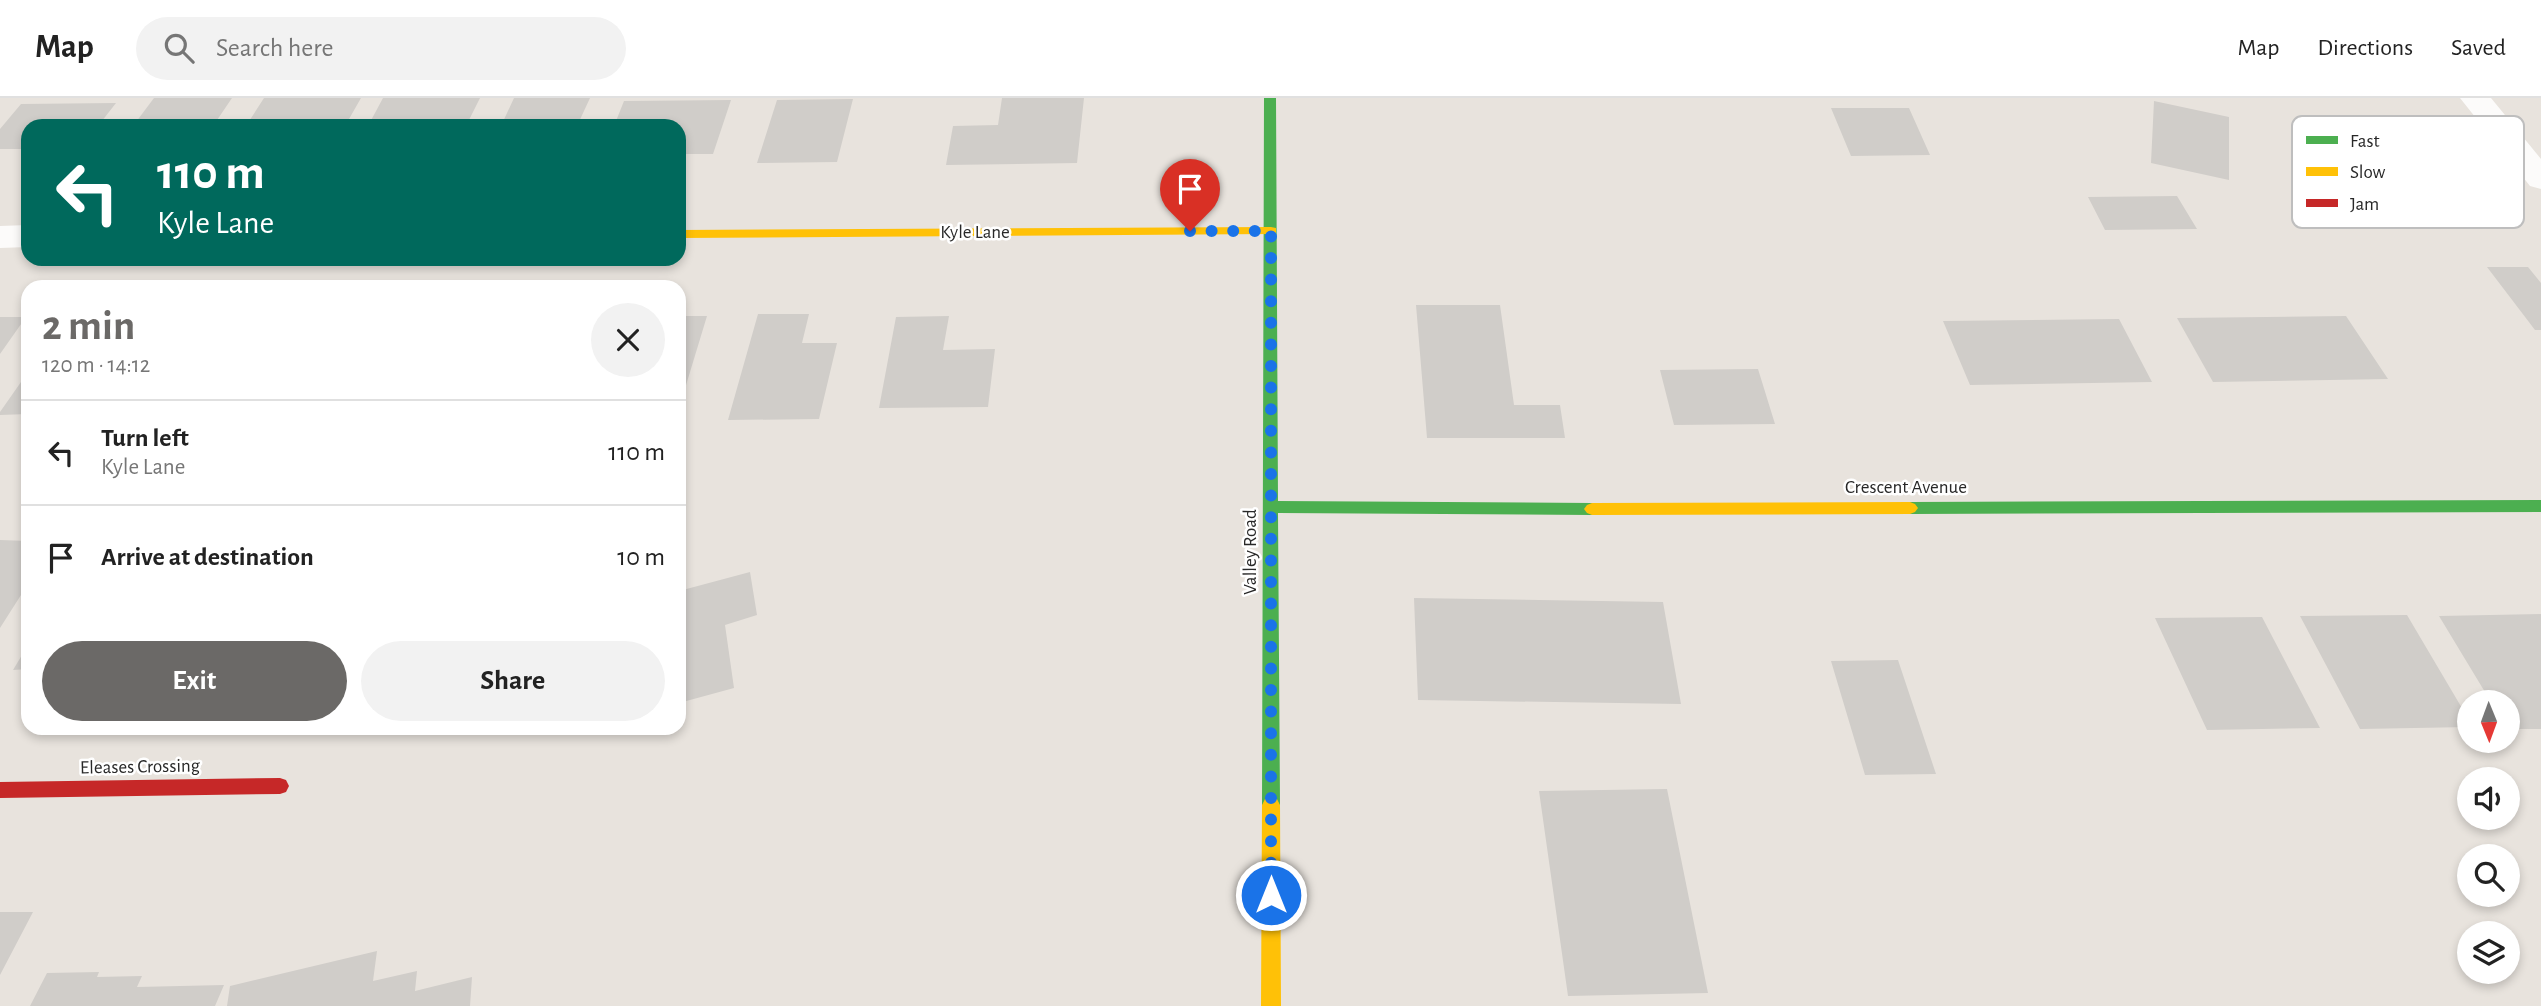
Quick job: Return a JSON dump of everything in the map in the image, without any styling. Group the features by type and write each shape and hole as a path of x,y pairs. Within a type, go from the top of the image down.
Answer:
{"street":[{"name":"Valley Road","path":"1270,98 1271,1006"},
{"path":"2475,98 2490,116"},
{"path":"2524,158 2541,179"},
{"name":"Kyle Lane","path":"686,234 1271,231"},
{"path":"0,237 21,236"},
{"name":"Crescent Avenue","path":"1271,507 1445,510 2541,506"},
{"name":"Eleases Crossing","path":"0,790 280,786"}],"building":[{"path":"154,98 232,98 218,119 138,119"},
{"path":"264,98 361,98 349,119 250,119"},
{"path":"383,98 480,98 470,119 372,119"},
{"path":"514,98 590,98 580,119 504,119"},
{"path":"1002,98 1084,98 1077,163 946,165 953,126 998,125"},
{"path":"853,99 837,162 757,163 777,100"},
{"path":"731,100 713,154 686,154 686,119 617,119 624,101"},
{"path":"2154,101 2229,117 2229,180 2151,163"},
{"path":"116,103 103,119 21,119 21,149 0,149 0,129 21,104"},
{"path":"1831,108 1909,108 1930,155 1851,156"},
{"path":"2177,196 2197,229 2105,230 2088,197"},
{"path":"2487,267 2528,267 2541,283 2541,330 2535,330"},
{"path":"1416,305 1500,305 1514,405 1560,405 1565,438 1427,438"},
{"path":"758,314 809,314 802,343 837,343 819,419 728,420"},
{"path":"686,316 707,316 686,385"},
{"path":"949,316 943,350 995,349 988,407 879,408 896,317"},
{"path":"2346,316 2388,379 2213,382 2177,318"},
{"path":"0,317 21,317 21,324 0,354"},
{"path":"2119,319 2152,382 1970,385 1943,321"},
{"path":"1758,369 1775,424 1674,425 1660,370"},
{"path":"21,382 21,414 0,415"},
{"path":"0,540 21,541 21,595 0,628"},
{"path":"750,572 757,615 725,625 734,688 686,701 686,589"},
{"path":"1414,598 1663,602 1681,704 1418,700"},
{"path":"2541,614 2541,729 2520,729 2520,690 2484,690 2439,616"},
{"path":"2407,615 2457,700 2457,727 2360,729 2300,616"},
{"path":"2262,617 2320,728 2207,730 2155,618"},
{"path":"21,657 21,669 13,670"},
{"path":"1898,660 1936,774 1865,775 1831,661"},
{"path":"1667,789 1708,993 1568,996 1539,791"},
{"path":"0,912 33,912 0,975"},
{"path":"377,951 373,981 417,971 415,991 472,977 470,1006 227,1006 230,986"},
{"path":"99,972 97,977 142,976 137,987 224,985 215,1006 30,1006 47,973"}],"traffic: fast":[{"path":"1270,98 1271,805"},
{"path":"1910,508 2541,506"},
{"path":"1271,507 1592,509"}],"traffic: slow":[{"path":"686,234 1271,231"},
{"path":"1592,509 1910,508"},
{"path":"1271,805 1271,1006"}],"traffic: jam":[{"path":"0,790 280,786"}],"route":[{"path":"1190,231 1271,231 1271,895"}]}
